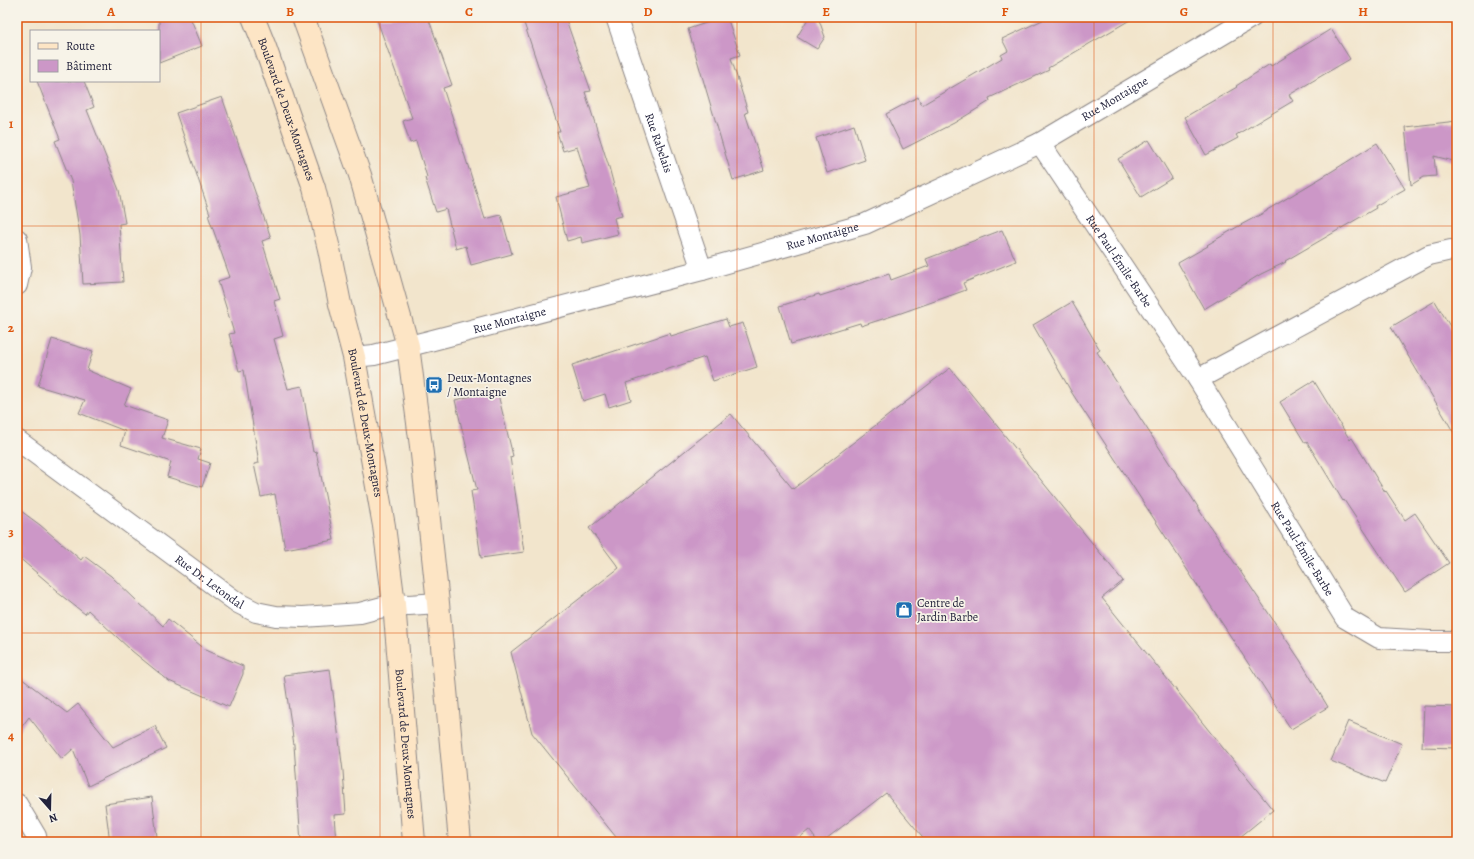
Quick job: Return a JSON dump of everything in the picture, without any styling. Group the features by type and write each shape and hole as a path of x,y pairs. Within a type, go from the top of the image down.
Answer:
{"street":[{"name":"Boulevard de Deux-Montagnes","path":"253,17 265,47 314,188 329,249 340,304 354,357 384,526 394,604 414,842"},
{"path":"303,17 360,175 408,346 422,454 438,603 460,842"},
{"name":"Rue Rabelais","path":"616,17 702,270"},
{"name":"Rue Montaigne","path":"354,357 374,355 702,270 865,224 1040,143 1252,17"},
{"name":"Rue Paul-Émile-Barbe","path":"1040,143 1198,379 1345,618 1379,638 1429,641 1457,640"},
{"path":"17,239 21,267 17,285"},
{"path":"1198,379 1429,255 1451,250 1457,252"},
{"name":"Rue Dr. Letondal","path":"17,440 238,603 256,612 276,616 303,617 360,613 394,604 438,603"},
{"path":"17,804 36,836 37,842"}],"building":[{"path":"159,17 190,17 202,46 160,63"},
{"path":"376,17 428,17 452,85 443,88 485,219 501,215 512,254 471,265 466,246 456,249 446,209 436,212 425,178 427,177 416,141 410,143 403,121 412,118"},
{"path":"541,17 565,17 591,91 585,92 609,167 622,216 614,218 618,234 582,243 581,237 567,241 556,197 590,188 577,147 563,151 557,132 560,132 524,23"},
{"path":"727,17 740,55 731,58 748,112 745,113 764,170 733,180 688,29"},
{"path":"809,17 818,17 825,37 817,49 797,37"},
{"path":"1049,17 1135,17 1048,68 1049,70 989,98 990,101 954,123 903,149 886,114 918,97 922,105 1002,58 1001,55 1008,51 1002,39"},
{"path":"1331,29 1350,59 1289,95 1293,101 1236,135 1238,138 1206,155 1185,117 1237,87 1236,86 1270,64 1271,66"},
{"path":"37,82 84,82 94,107 87,110 119,190 125,223 119,224 123,282 83,284 80,235 71,181 55,141 60,139"},
{"path":"222,97 271,238 262,241 280,299 274,301 283,336 274,339 288,389 302,386 313,452 316,451 334,540 285,549 275,494 261,497 254,464 259,463 244,370 239,371 229,334 234,333 218,281 230,277 208,215 210,214 176,113"},
{"path":"1457,121 1457,162 1434,156 1436,176 1424,177 1411,185 1405,127"},
{"path":"854,125 865,160 827,173 816,138"},
{"path":"1149,140 1172,178 1141,197 1118,159"},
{"path":"1377,143 1405,189 1375,206 1376,208 1285,261 1286,262 1261,274 1204,309 1178,263 1237,227 1267,211"},
{"path":"1002,230 1016,261 963,283 966,290 861,326 860,323 791,344 780,306 819,294 820,296 889,274 891,280 929,266 926,259"},
{"path":"1435,301 1457,338 1457,438 1391,327"},
{"path":"1072,302 1100,350 1097,352 1197,507 1300,660 1328,707 1291,729 1072,393 1033,325"},
{"path":"726,319 729,327 743,323 757,367 713,381 705,357 626,383 631,400 609,407 605,394 583,401 572,365 670,333 671,336"},
{"path":"52,339 93,351 87,370 131,389 124,405 168,420 162,438 201,449 198,459 210,463 202,487 167,477 171,462 121,445 125,431 79,413 85,400 38,386"},
{"path":"950,368 1123,581 1102,598 1273,810 1234,842 927,842 886,793 822,842 818,842 809,830 794,842 620,842 532,733 511,652 619,568 589,528 731,414 793,489"},
{"path":"1314,381 1350,440 1352,438 1385,492 1386,491 1405,520 1415,513 1449,563 1405,592 1344,500 1343,501 1307,442 1305,443 1280,402"},
{"path":"497,390 513,456 510,457 524,552 481,558 471,491 477,490 455,400"},
{"path":"17,508 40,525 81,560 84,556 111,576 163,626 168,619 206,650 243,666 243,674 229,707 169,681 132,651 88,610 85,614 57,592 58,591 17,556"},
{"path":"330,669 343,771 346,814 334,815 336,842 301,842 294,745 284,675"},
{"path":"17,675 67,713 78,704 113,747 155,726 166,748 88,786 73,749 62,759 29,717 17,733"},
{"path":"1424,706 1457,707 1457,748 1422,747"},
{"path":"1348,721 1402,744 1385,783 1331,761"},
{"path":"152,797 157,837 110,842 105,804"}],"place":[{"name":"Deux-Montagnes / Montaigne","path":"434,385"},
{"name":"Centre de Jardin Barbe","path":"904,610"}]}
